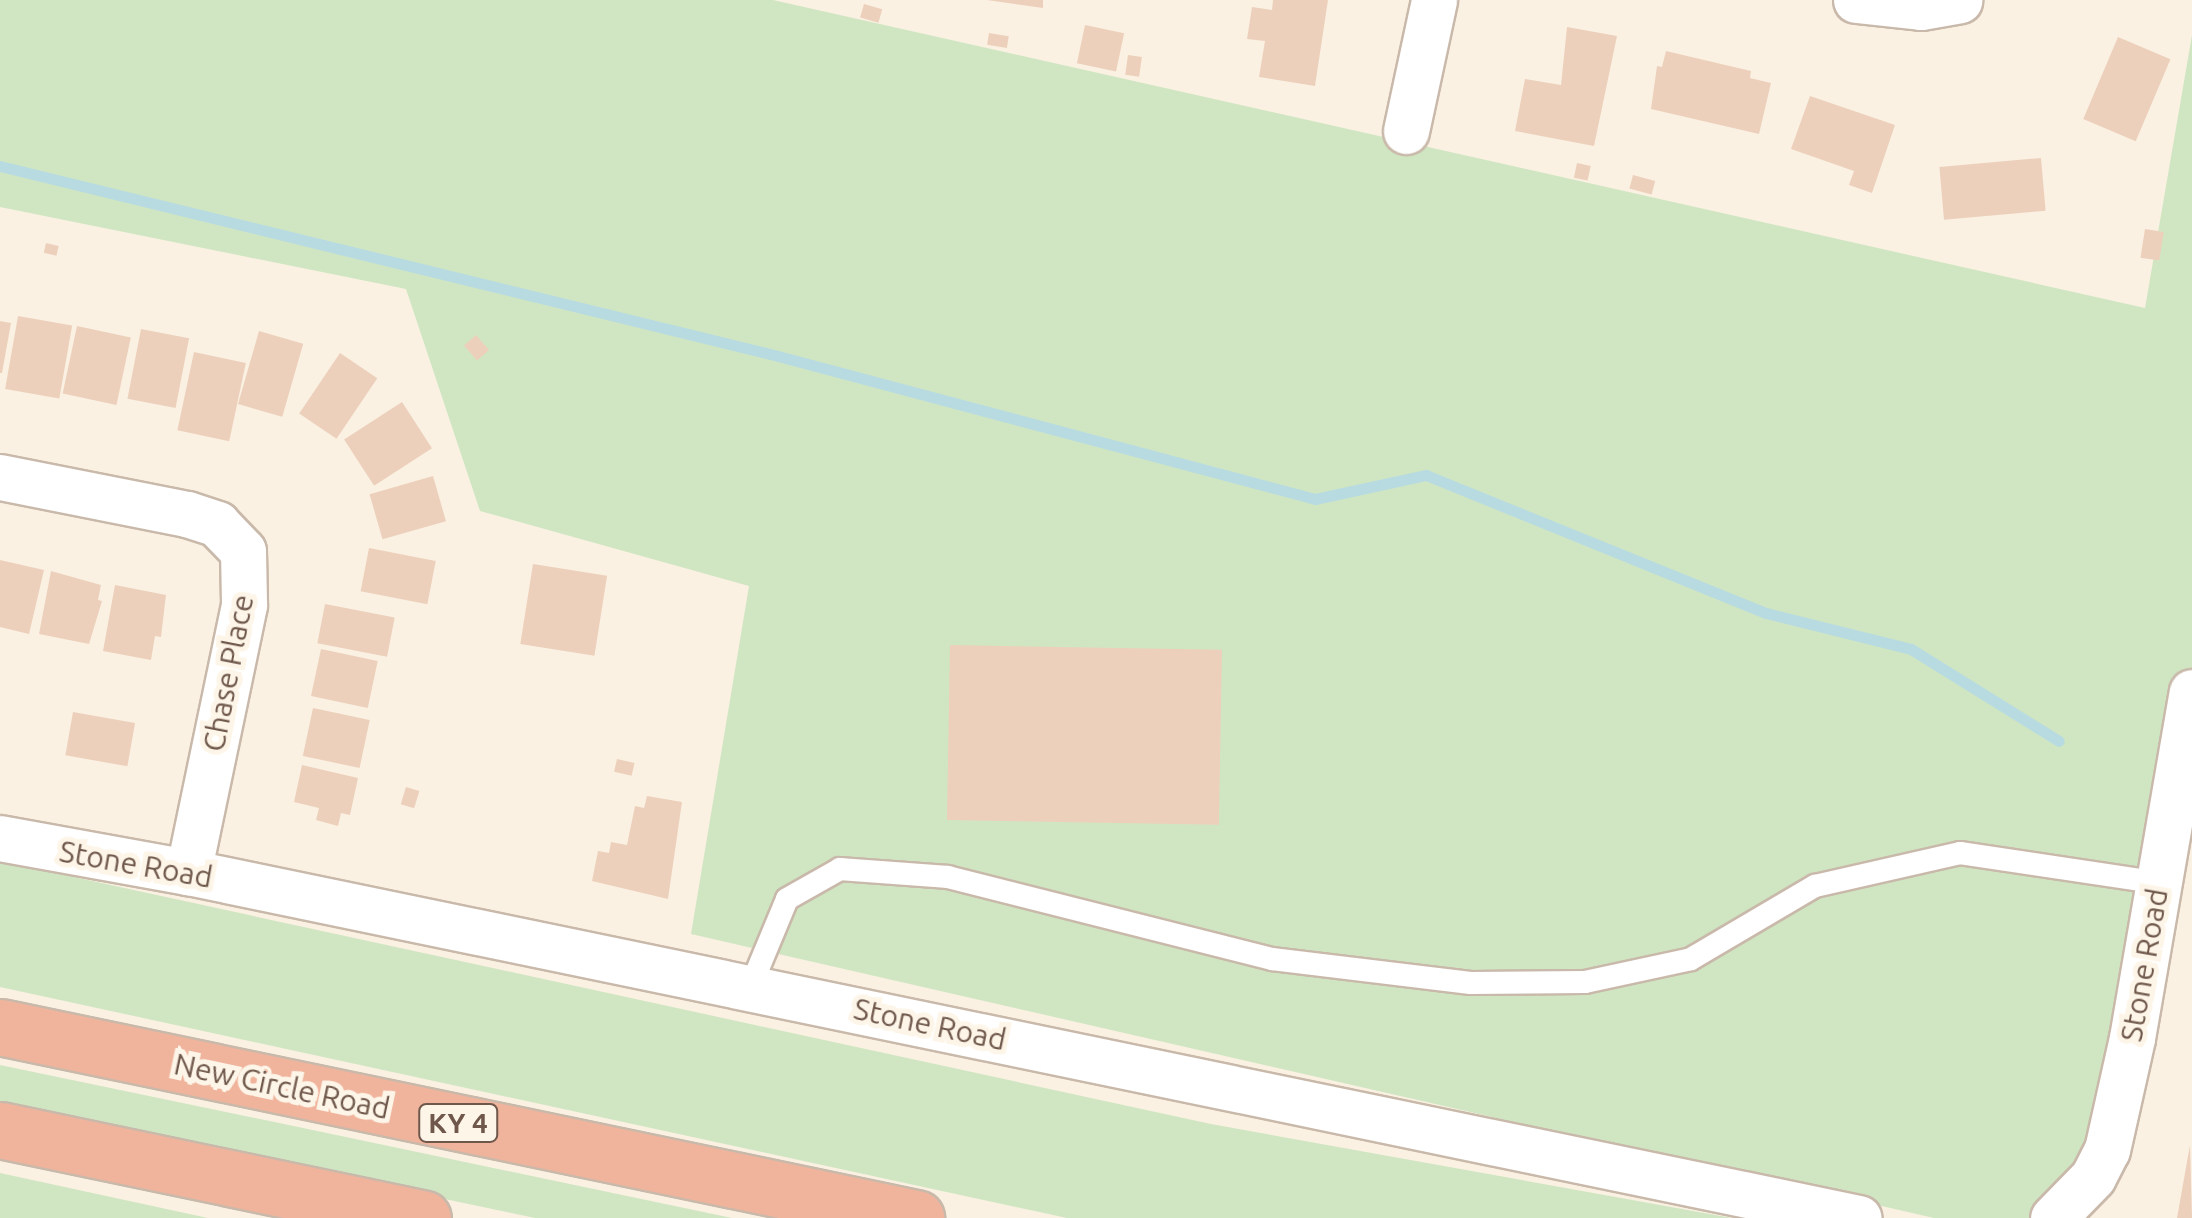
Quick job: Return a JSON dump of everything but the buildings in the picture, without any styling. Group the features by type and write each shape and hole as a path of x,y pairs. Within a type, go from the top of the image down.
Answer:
{"highway":[{"name":"New Circle Road","path":"0,1027 916,1218"},
{"path":"0,1130 423,1218"}],"street":[{"path":"1406,130 1434,0"},
{"path":"1856,0 1921,7 1959,0"},
{"name":"Chase Place","path":"0,477 187,514 217,524 243,551 244,605 188,872"},
{"name":"Stone Road","path":"2053,1218 2082,1190 2106,1150 2176,886 2192,692"},
{"name":"Stone Road","path":"0,838 188,872 1859,1218"}],"lane":[{"path":"750,988 787,899 840,868 948,876 1272,958 1471,982 1585,982 1691,959 1815,886 1960,853 2176,886"}],"green space":[{"path":"0,0 773,0 2145,308 2192,35 2192,692 2107,1150 2042,1218 1934,1218 691,934 749,586 480,511 406,289 0,207"},
{"path":"0,861 1211,1124 1732,1218 1067,1218 0,987"},
{"path":"0,1065 732,1218 535,1218 0,1105"},
{"path":"0,1173 208,1218 0,1218"}],"waterway":[{"path":"0,166 778,356 1315,499 1426,475 1766,613 1911,649 2059,741"}]}
